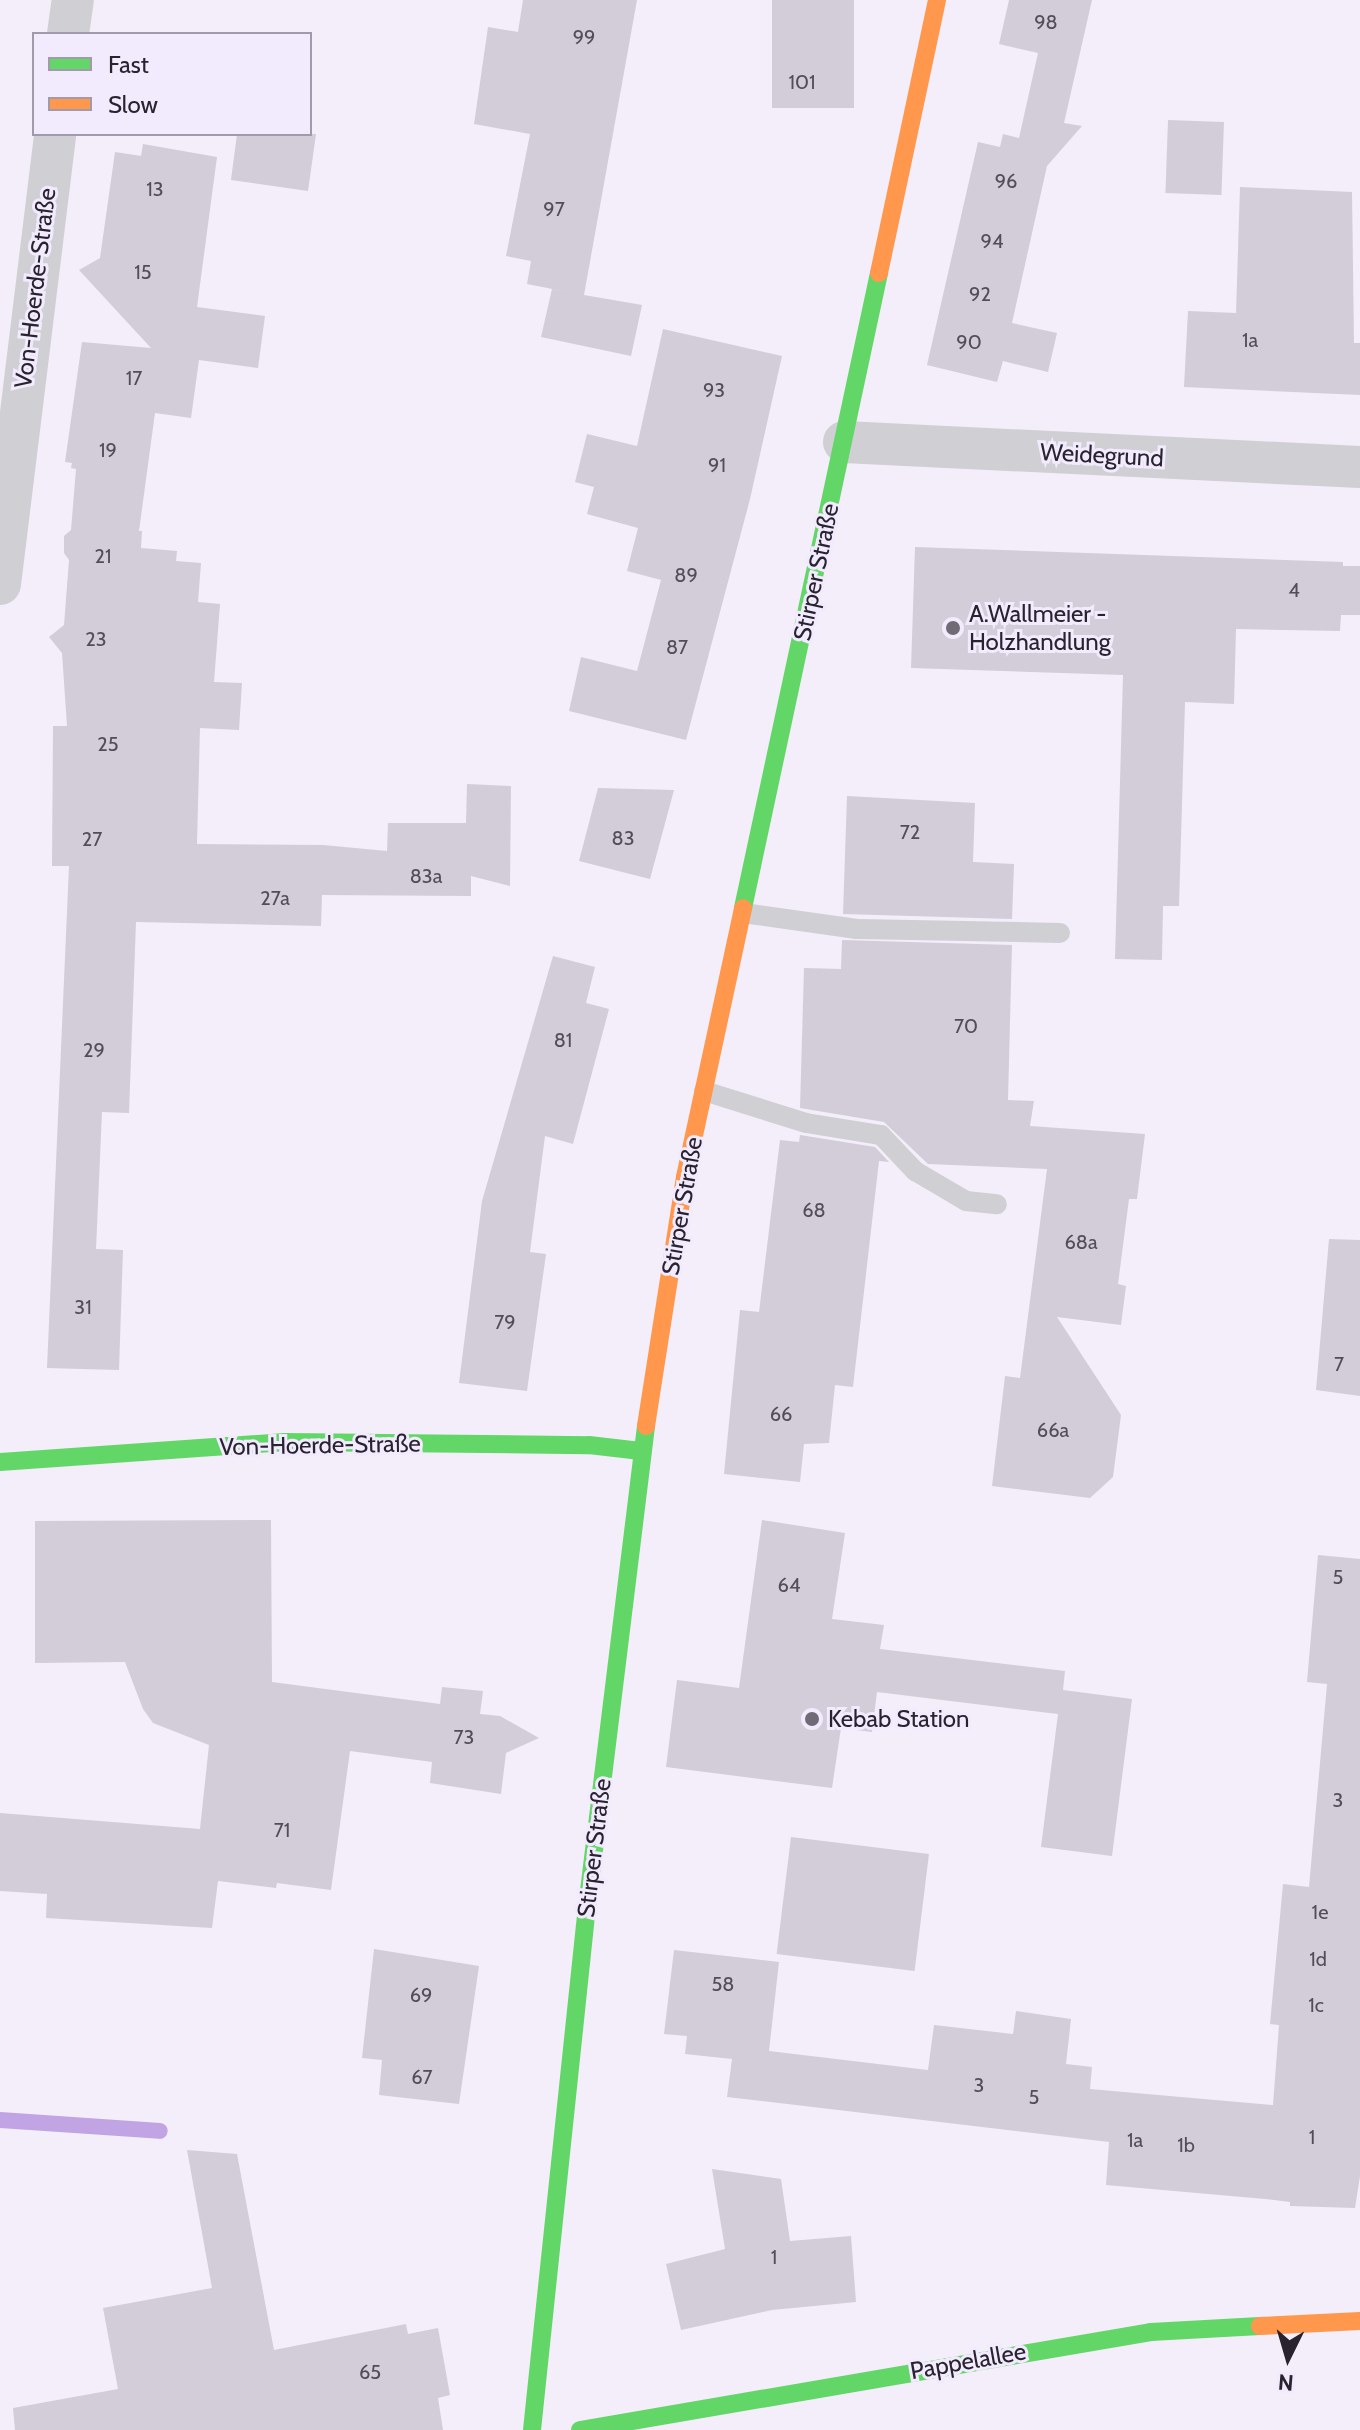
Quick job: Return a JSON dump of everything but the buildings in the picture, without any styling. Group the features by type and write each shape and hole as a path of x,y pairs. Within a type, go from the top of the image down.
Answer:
{"main road":[{"name":"Stirper Straße","path":"532,2430 586,1915 641,1451 685,1177 937,0"},
{"name":"Von-Hoerde-Straße","path":"0,1462 285,1442 589,1445 641,1451"},
{"name":"Pappelallee","path":"580,2430 1151,2332 1360,2321"}],"street":[{"path":"68,32 73,0"},
{"name":"Von-Hoerde-Straße","path":"0,584 55,136"},
{"name":"Weidegrund","path":"844,442 1360,467"}],"lane":[{"path":"743,913 857,929 1060,933"},
{"path":"704,1091 806,1123 881,1135 915,1171 966,1201 997,1204"}],"waterway":[{"path":"0,2120 160,2131"}],"traffic: fast":[{"path":"743,908 879,273"},
{"path":"532,2430 586,1915 646,1426"},
{"path":"0,1462 285,1442 589,1445 641,1451"},
{"path":"580,2430 1151,2332 1260,2326"}],"traffic: slow":[{"path":"879,273 937,0"},
{"path":"646,1426 685,1177 743,908"},
{"path":"1260,2326 1360,2321"}],"place":[{"name":"A.Wallmeier - Holzhandlung","path":"953,628"},
{"name":"Kebab Station","path":"812,1719"}]}
